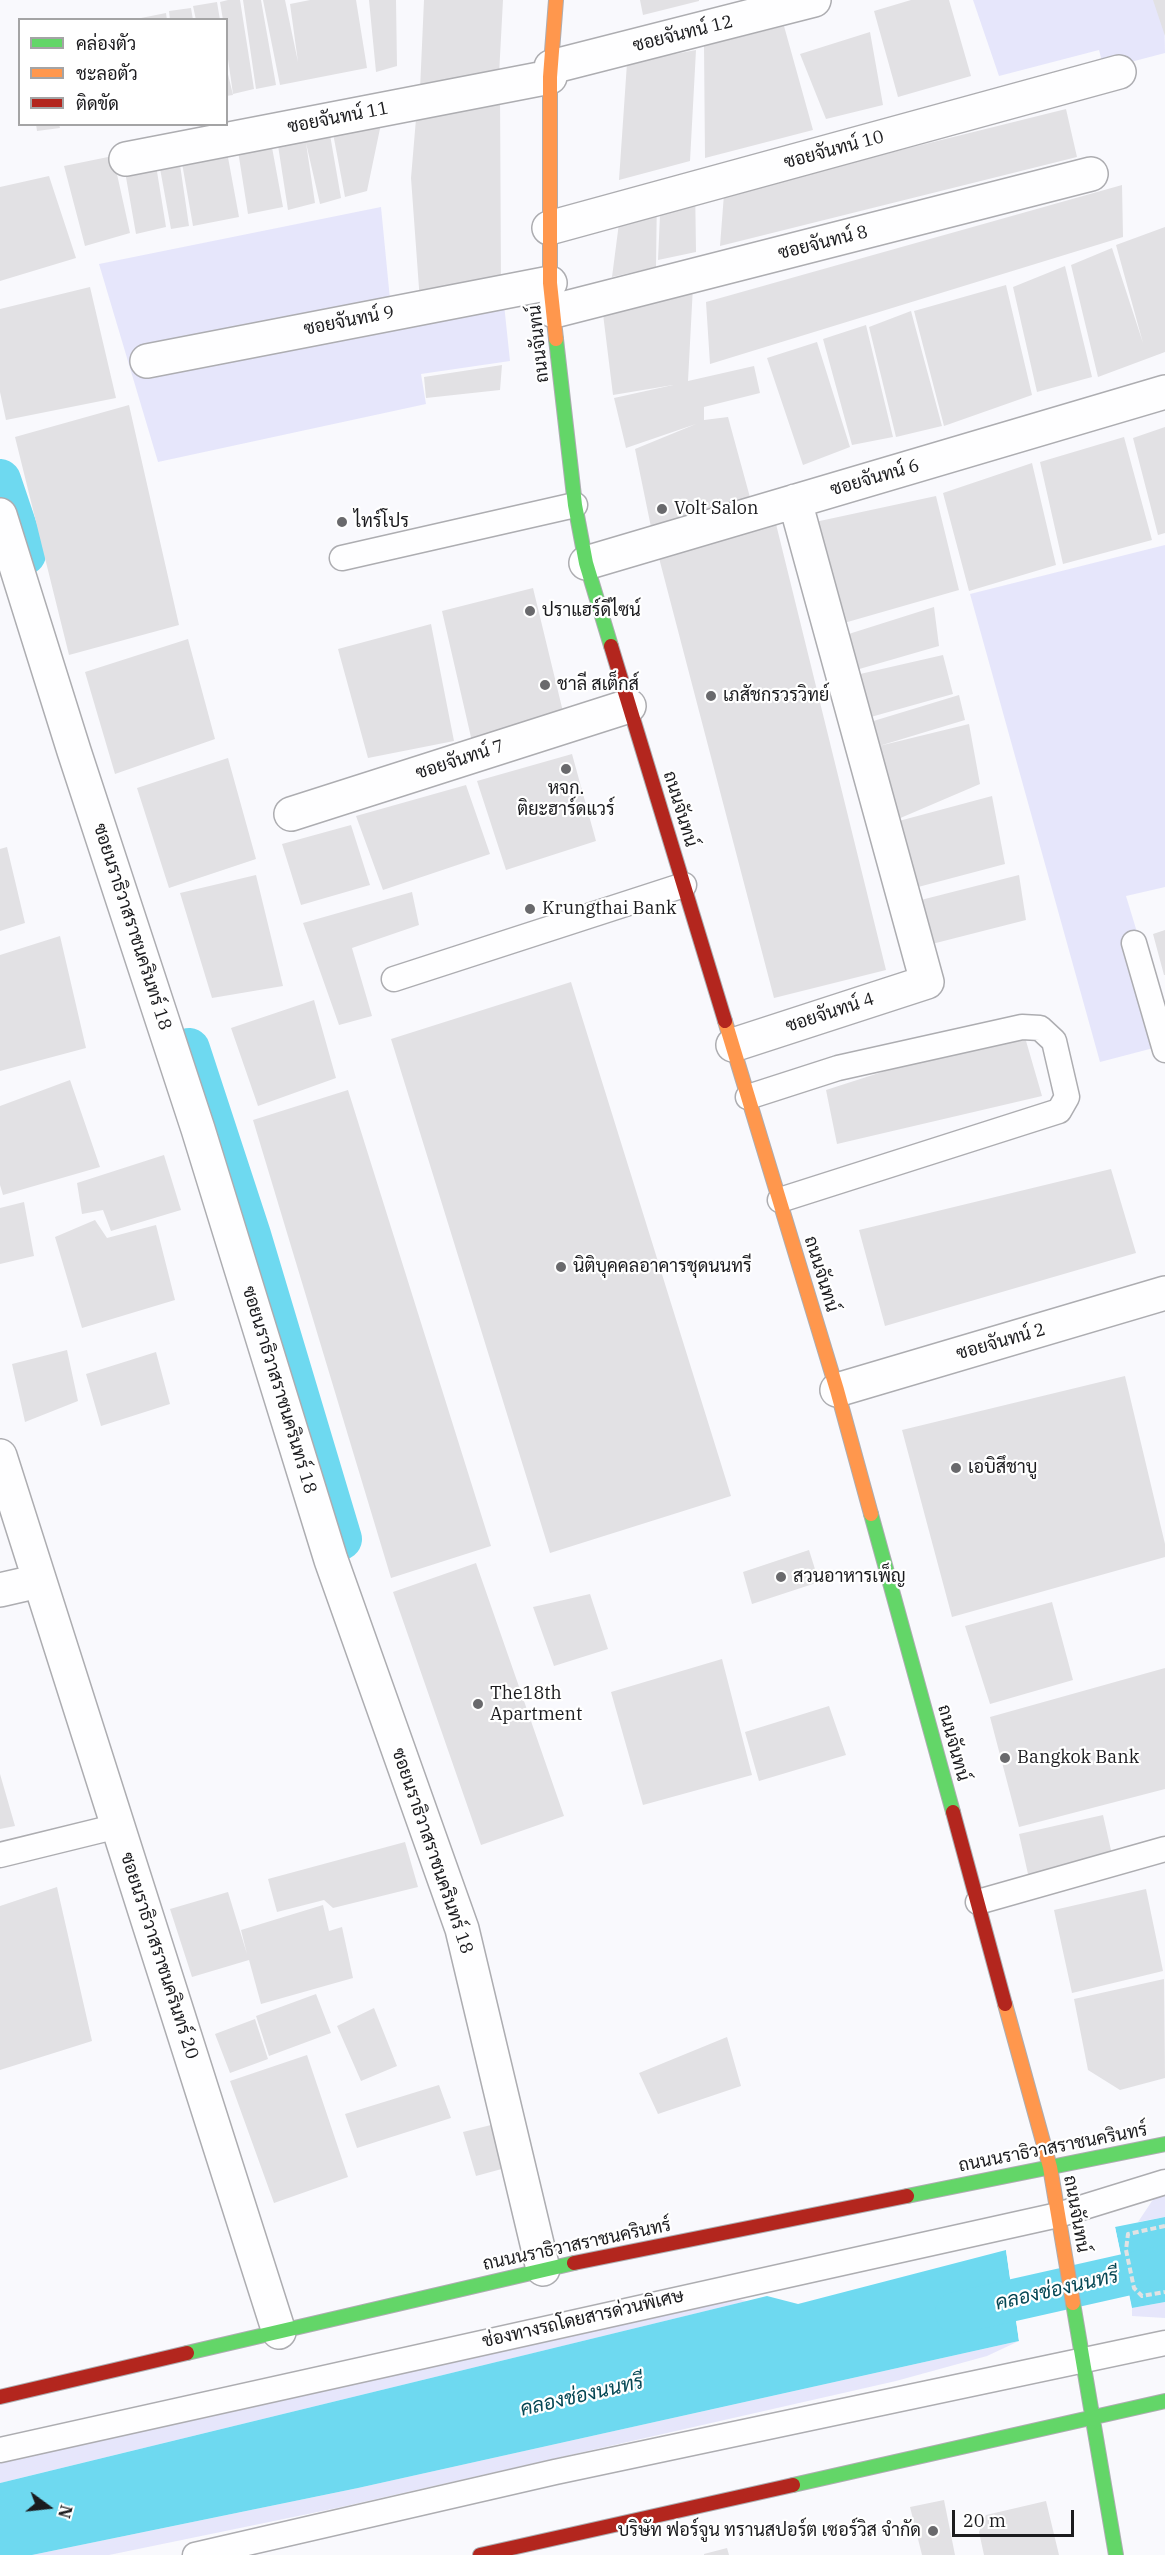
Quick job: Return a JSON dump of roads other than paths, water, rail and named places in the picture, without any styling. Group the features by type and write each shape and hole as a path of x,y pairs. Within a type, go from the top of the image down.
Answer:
{"main road":[{"name":"ถนนจันทน์","path":"556,0 550,72 549,228 552,297 575,505 586,563 837,1390 1050,2167 1116,2555"},
{"name":"ถนนนราธิวาสราชนครินทร์","path":"0,2397 543,2269 1165,2144"},
{"path":"480,2555 1165,2401"}],"street":[{"name":"ซอยจันทน์ 12","path":"550,72 814,0"},
{"name":"ซอยจันทน์ 11","path":"126,159 550,72"},
{"name":"ซอยจันทน์ 10","path":"549,228 1119,72"},
{"name":"ซอยจันทน์ 8","path":"552,297 1091,174"},
{"name":"ซอยจันทน์ 9","path":"147,361 552,297"},
{"name":"ซอยจันทน์ 6","path":"586,563 1165,392"},
{"name":"ซอยจันทน์ 4","path":"733,1045 927,982 795,501"},
{"name":"ซอยนราธิวาสราชนครินทร์ 18","path":"0,515 74,751 201,1140 331,1560 462,1929 543,2269"},
{"name":"ซอยจันทน์ 7","path":"291,814 629,706"},
{"name":"ซอยจันทน์ 2","path":"837,1390 1165,1293"},
{"name":"ซอยนราธิวาสราชนครินทร์ 20","path":"0,1456 279,2332"},
{"path":"0,1590 39,1581"}],"lane":[{"path":"342,558 575,505"},
{"path":"394,979 684,885"},
{"path":"1134,943 1165,1050"},
{"path":"748,1097 838,1068 1022,1027 1040,1028 1054,1041 1067,1097 1059,1111 780,1200"},
{"path":"0,1855 118,1827"},
{"path":"978,1902 1165,1849"},
{"name":"ช่องทางรถโดยสารด่วนพิเศษ","path":"0,2450 1058,2215 1165,2182"},
{"path":"195,2555 567,2469 1165,2343"}],"water":[{"path":"1165,2217 1165,2302 1132,2308 1115,2227"},
{"path":"1006,2250 1019,2341 358,2488 32,2555 0,2555 0,2483 767,2296 798,2304"}],"waterway":[{"path":"0,480 25,554"},
{"path":"189,1049 250,1235 341,1539"},
{"name":"คลองช่องนนทรี","path":"956,2313 1165,2266"}],"place":[{"name":"Volt Salon","path":"662,509"},
{"name":"ไทร์โปร","path":"342,522"},
{"name":"ปราแฮร์ดีไซน์","path":"530,611"},
{"name":"ชาลี สเต็กส์","path":"545,685"},
{"name":"เภสัชกรวรวิทย์","path":"711,696"},
{"name":"หจก. ติยะฮาร์ดแวร์","path":"566,769"},
{"name":"Krungthai Bank","path":"530,909"},
{"name":"นิติบุคคลอาคารชุดนนทรี","path":"561,1267"},
{"name":"เอบิสึชาบู","path":"956,1468"},
{"name":"สวนอาหารเพ็ญ","path":"781,1577"},
{"name":"The18th Apartment","path":"478,1704"},
{"name":"Bangkok Bank","path":"1005,1758"},
{"name":"บริษัท ฟอร์จูน ทรานสปอร์ต เซอร์วิส จำกัด","path":"933,2531"}]}
